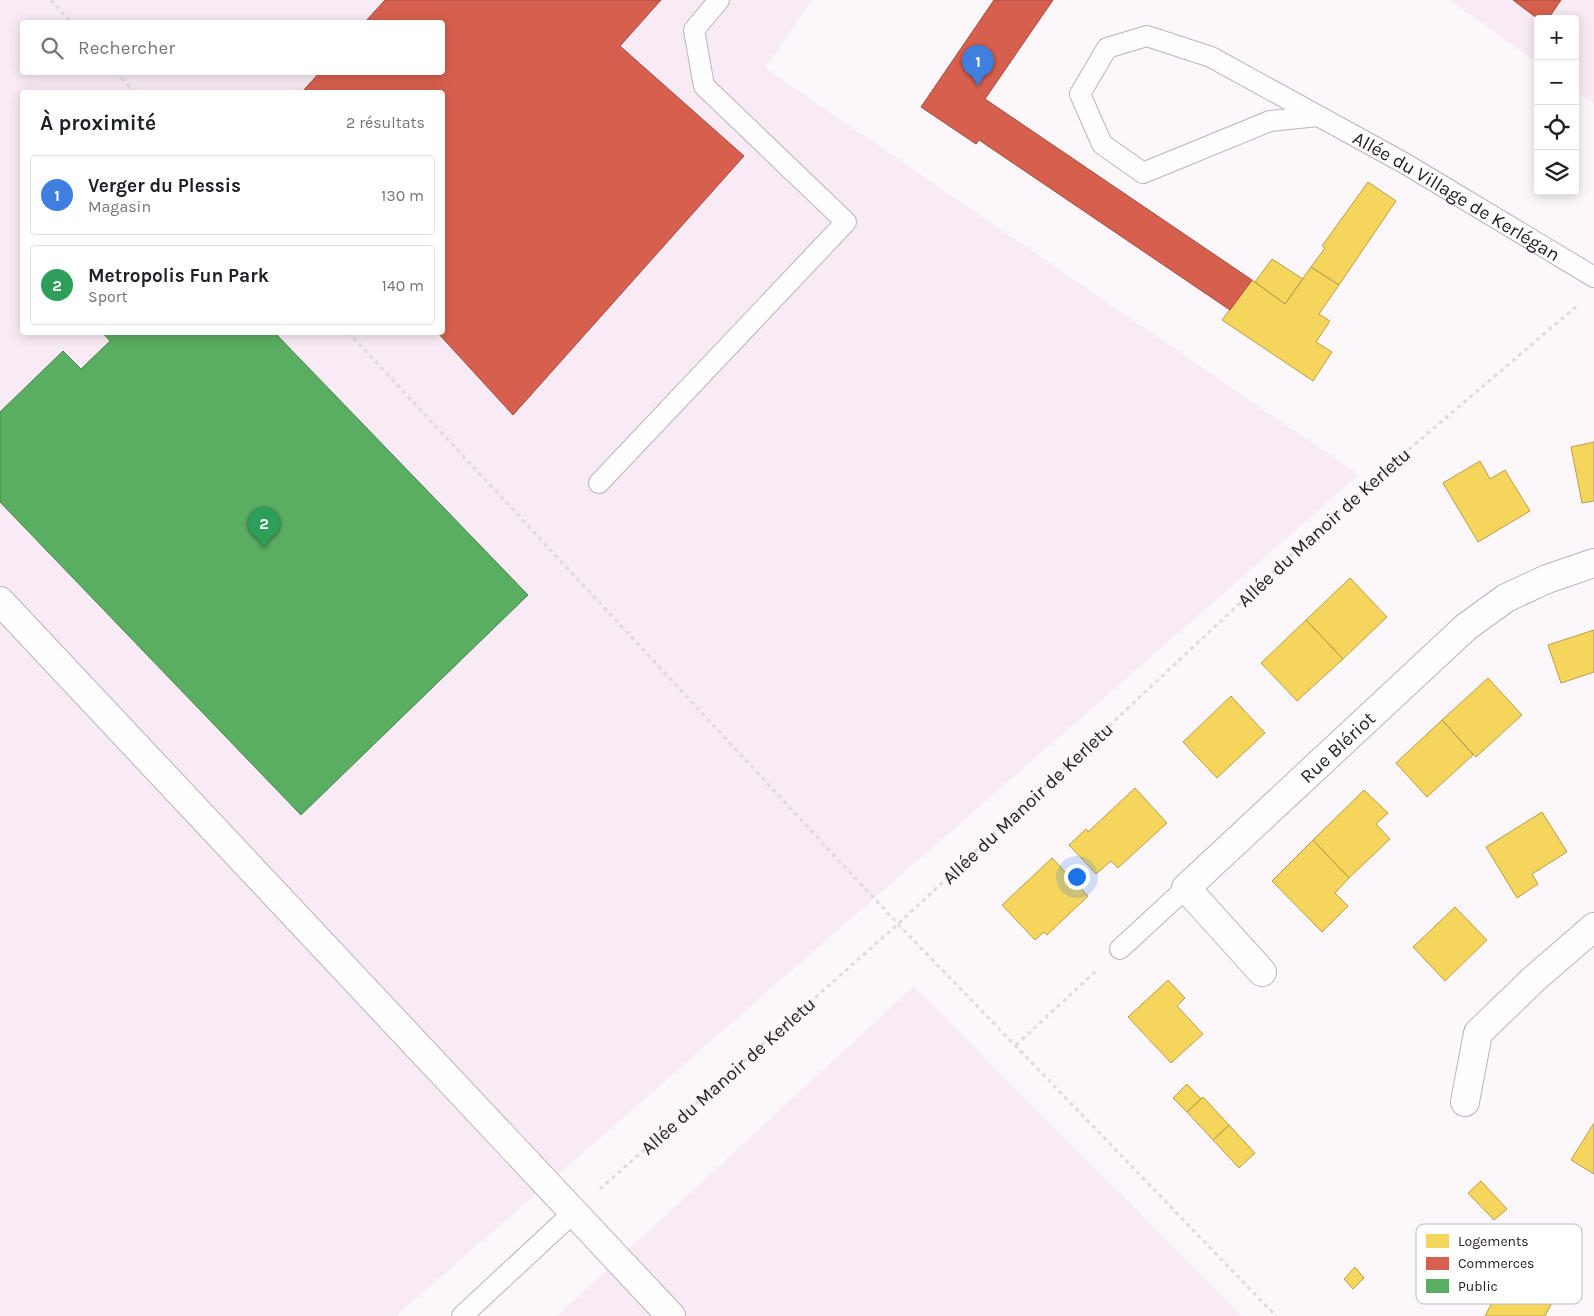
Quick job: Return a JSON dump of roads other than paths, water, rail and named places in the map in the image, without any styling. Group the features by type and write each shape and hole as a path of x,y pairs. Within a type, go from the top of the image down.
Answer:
{"street":[{"name":"Rue Blériot","path":"1186,888 1466,627 1506,598 1547,579 1594,563"},
{"path":"0,602 671,1316"},
{"path":"1186,888 1262,972"},
{"path":"1466,1102 1478,1034 1535,978 1594,927"}],"lane":[{"path":"599,483 846,222 704,86 694,30 719,0"},
{"name":"Allée du Village de Kerlégan","path":"1318,116 1270,121 1143,173 1102,144 1080,94 1107,48 1147,36 1211,57 1404,163 1594,277"},
{"path":"1120,949 1186,888"},
{"path":"462,1316 574,1212"}],"place":[{"name":"Verger du Plessis","path":"978,86"},
{"name":"Metropolis Fun Park","path":"264,548"}]}
